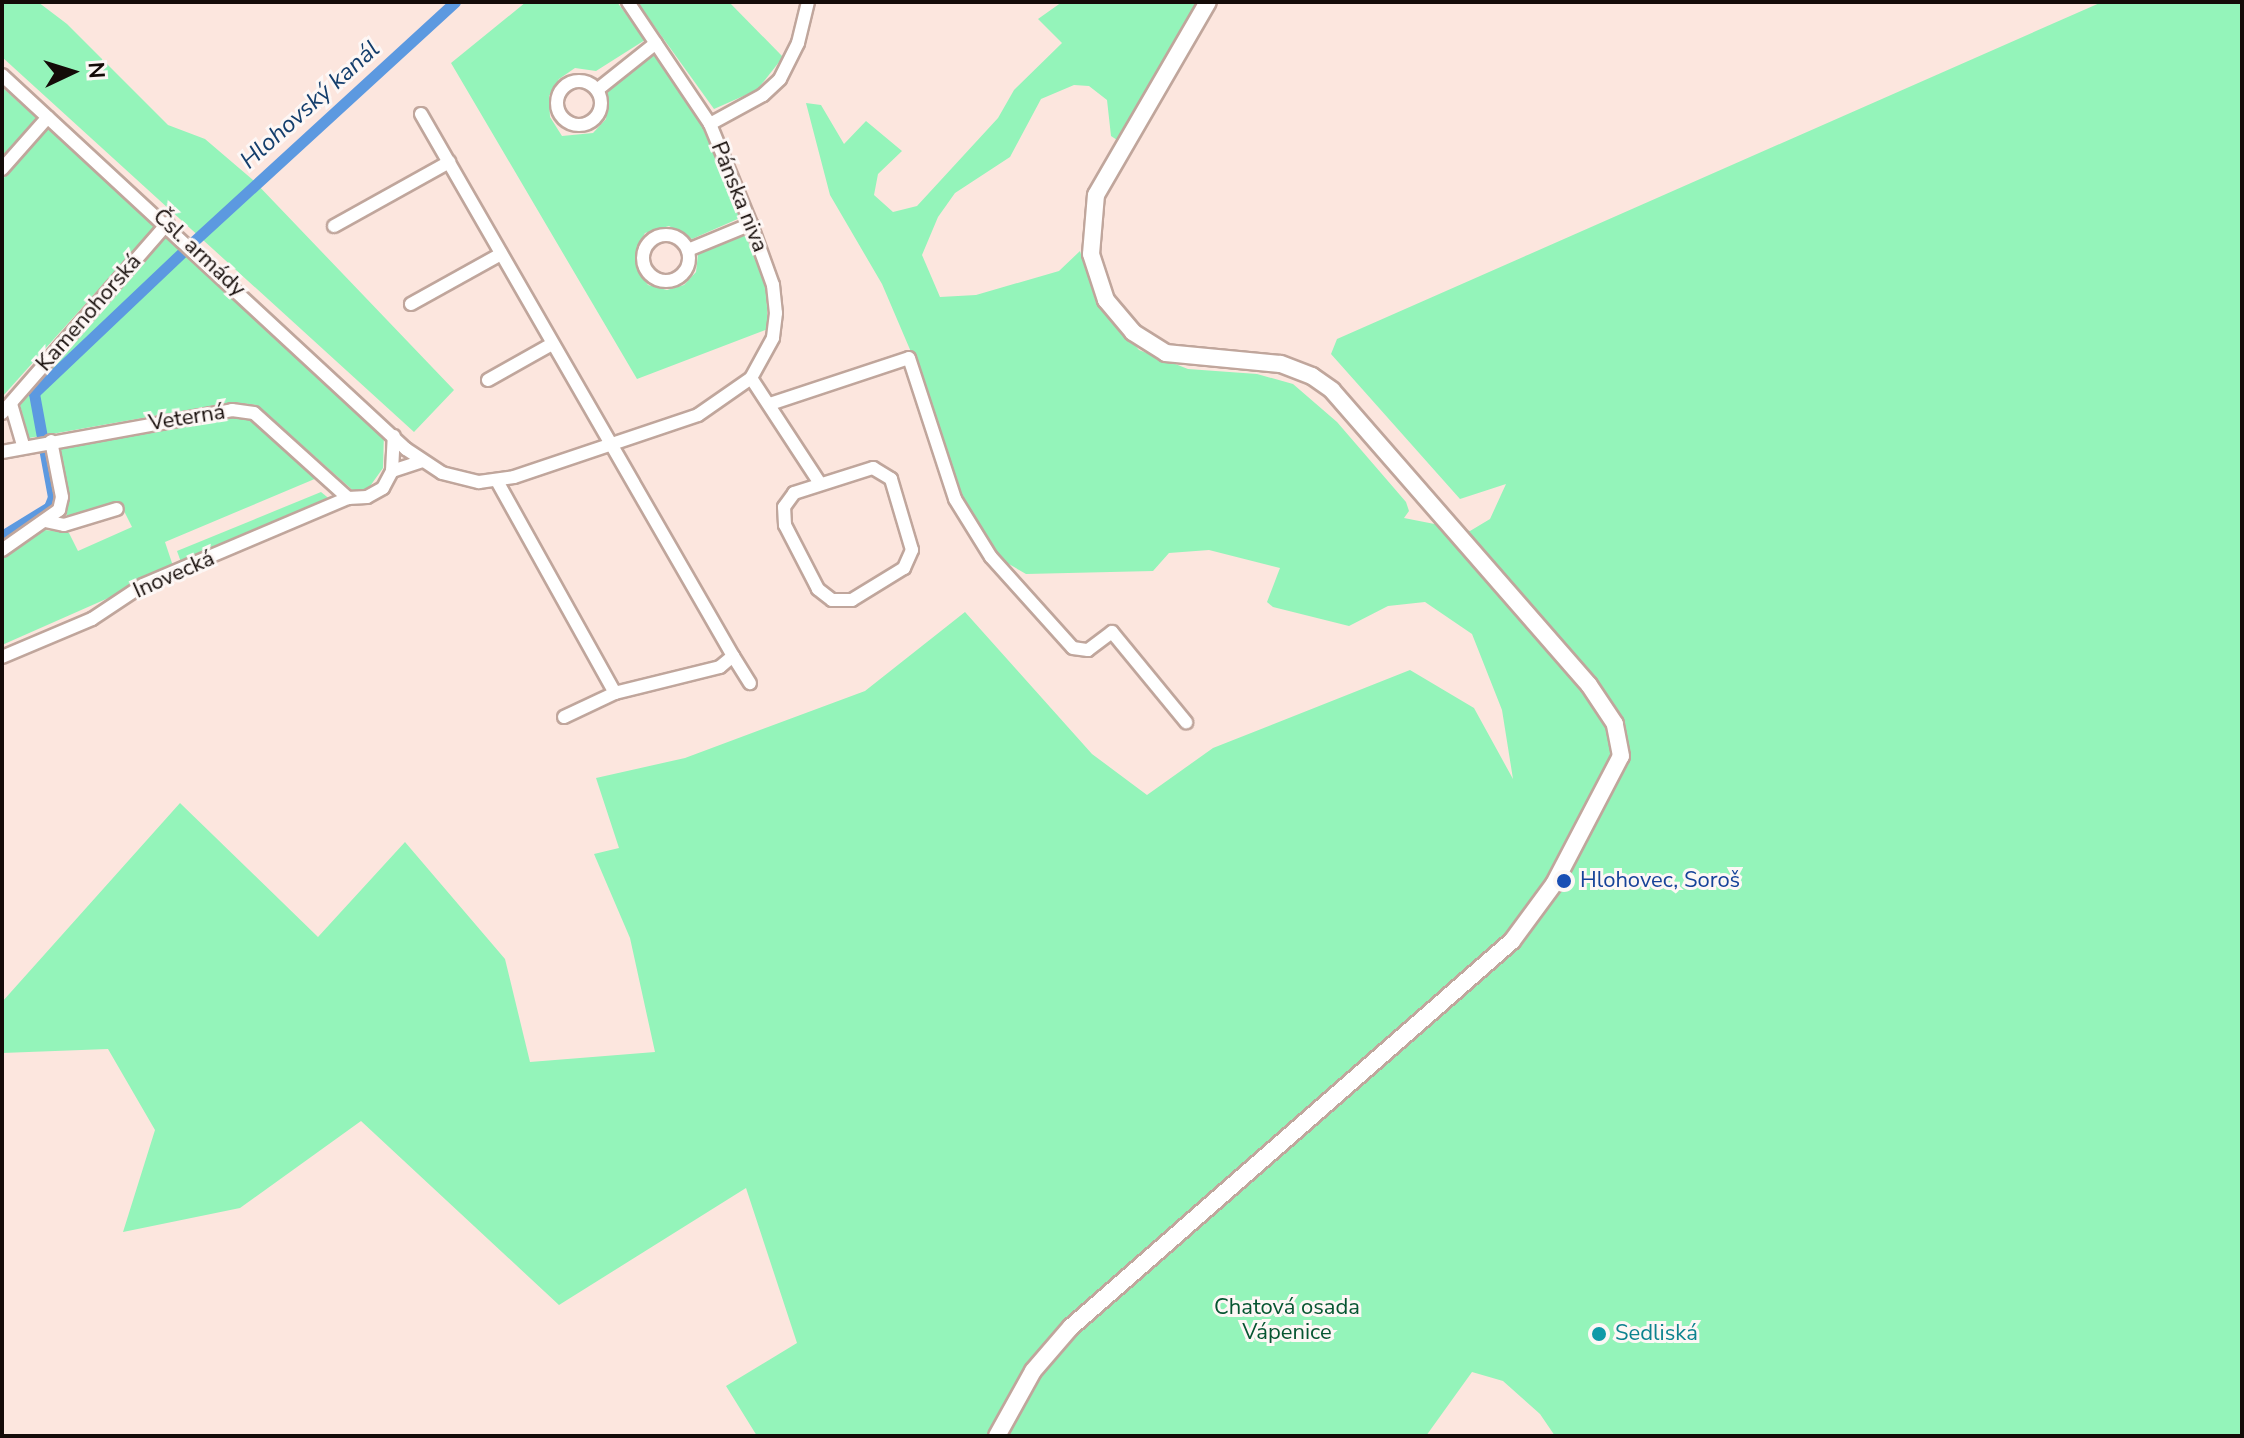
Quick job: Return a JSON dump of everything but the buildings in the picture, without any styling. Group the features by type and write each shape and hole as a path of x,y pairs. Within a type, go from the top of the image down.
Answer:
{"main road":[{"path":"997,1436 1033,1371 1071,1327 1512,941 1554,884 1620,762 1615,724 1603,703 1332,390 1312,376 1280,364 1199,360 1157,349 1106,300 1091,254 1094,202 1109,166 1208,2"}],"street":[{"name":"Pánska niva","path":"628,2 710,124 773,285 776,313 773,338 751,378"},
{"path":"710,124 763,95 780,79 798,43 808,2"},
{"path":"597,90 656,43"},
{"name":"Čsl. armády","path":"2,75 168,223 422,461 458,479 497,481"},
{"path":"421,114 750,683"},
{"path":"2,169 48,117"},
{"path":"334,226 449,162"},
{"name":"Kamenohorská","path":"23,445 6,408 168,223"},
{"path":"688,250 751,224"},
{"path":"411,304 501,254"},
{"path":"488,380 552,344"},
{"path":"770,404 909,358 955,499 991,557 1016,580 1073,648 1088,650 1112,632 1186,722"},
{"path":"615,693 497,481 611,445 719,405 751,378 819,482"},
{"name":"Veterná","path":"51,441 232,410 254,413 348,498"},
{"path":"348,498 367,497 383,488 392,471 393,433"},
{"path":"2,452 51,441 62,497 59,510 2,550"},
{"path":"392,471 422,461"},
{"path":"873,468 891,479 912,550 904,568 852,600 832,600 818,589 785,525 784,507 794,493 819,482 873,468"},
{"name":"Inovecká","path":"2,657 92,619 143,585 348,498"},
{"path":"45,521 64,525 117,509"},
{"path":"564,717 615,693 720,667 733,656"}],"green space":[{"path":"2,2 38,2 67,24 168,125 205,139 253,180 454,390 414,432 2,57"},
{"path":"526,2 617,2 645,40 596,71 575,68 559,79 549,96 550,117 562,136 593,133 606,119 608,91 654,55 702,126 740,218 692,239 669,226 645,233 636,250 639,272 648,285 667,290 684,285 696,272 698,254 747,234 766,286 768,329 637,379 451,63"},
{"path":"637,2 729,2 783,57 757,90 714,109"},
{"name":"Chatová osada Vápenice","path":"1062,2 1198,2 1117,140 1111,136 1107,100 1089,86 1074,85 1041,99 1010,157 955,193 938,217 922,255 940,297 976,295 1059,271 1080,251 1095,299 1139,350 1188,369 1257,374 1293,384 1337,422 1406,502 1409,511 1404,518 1470,531 1490,519 1506,484 1460,499 1331,354 1337,339 2102,2 2242,2 2242,1436 1555,1436 1540,1414 1503,1381 1472,1372 1426,1436 757,1436 726,1386 797,1343 746,1188 559,1305 361,1121 240,1208 123,1232 155,1130 108,1049 2,1053 2,1002 180,803 318,937 405,842 505,959 530,1062 655,1052 630,938 594,854 619,848 596,778 685,758 865,691 965,612 1092,754 1147,795 1213,748 1410,670 1474,708 1513,779 1502,710 1472,634 1425,602 1388,606 1349,626 1273,607 1267,602 1280,568 1209,550 1169,553 1153,571 1026,574 995,556 951,482 917,366 882,284 830,195 806,103 821,105 844,144 866,121 902,151 878,174 874,195 893,212 917,206 998,118 1014,90 1062,43 1038,19"},
{"path":"2,87 36,118 2,157"},
{"path":"48,127 157,224 2,397 2,180"},
{"path":"168,235 384,432 383,468 368,489 357,494 257,405 233,402 29,438 20,405"},
{"path":"231,417 253,419 266,428 317,478 165,542 174,569 2,645 2,558 45,530 69,533 78,551 132,527 119,501 67,517 58,446"},
{"path":"321,492 332,501 182,565 177,551"}],"waterway":[{"name":"Hlohovský kanál","path":"194,241 455,2"},
{"name":"Hlohovský kanál","path":"2,536 49,507 53,497 34,393 186,249"}],"place":[{"name":"Hlohovec, Soroš","path":"1564,881"},
{"name":"Sedliská","path":"1599,1334"}]}
